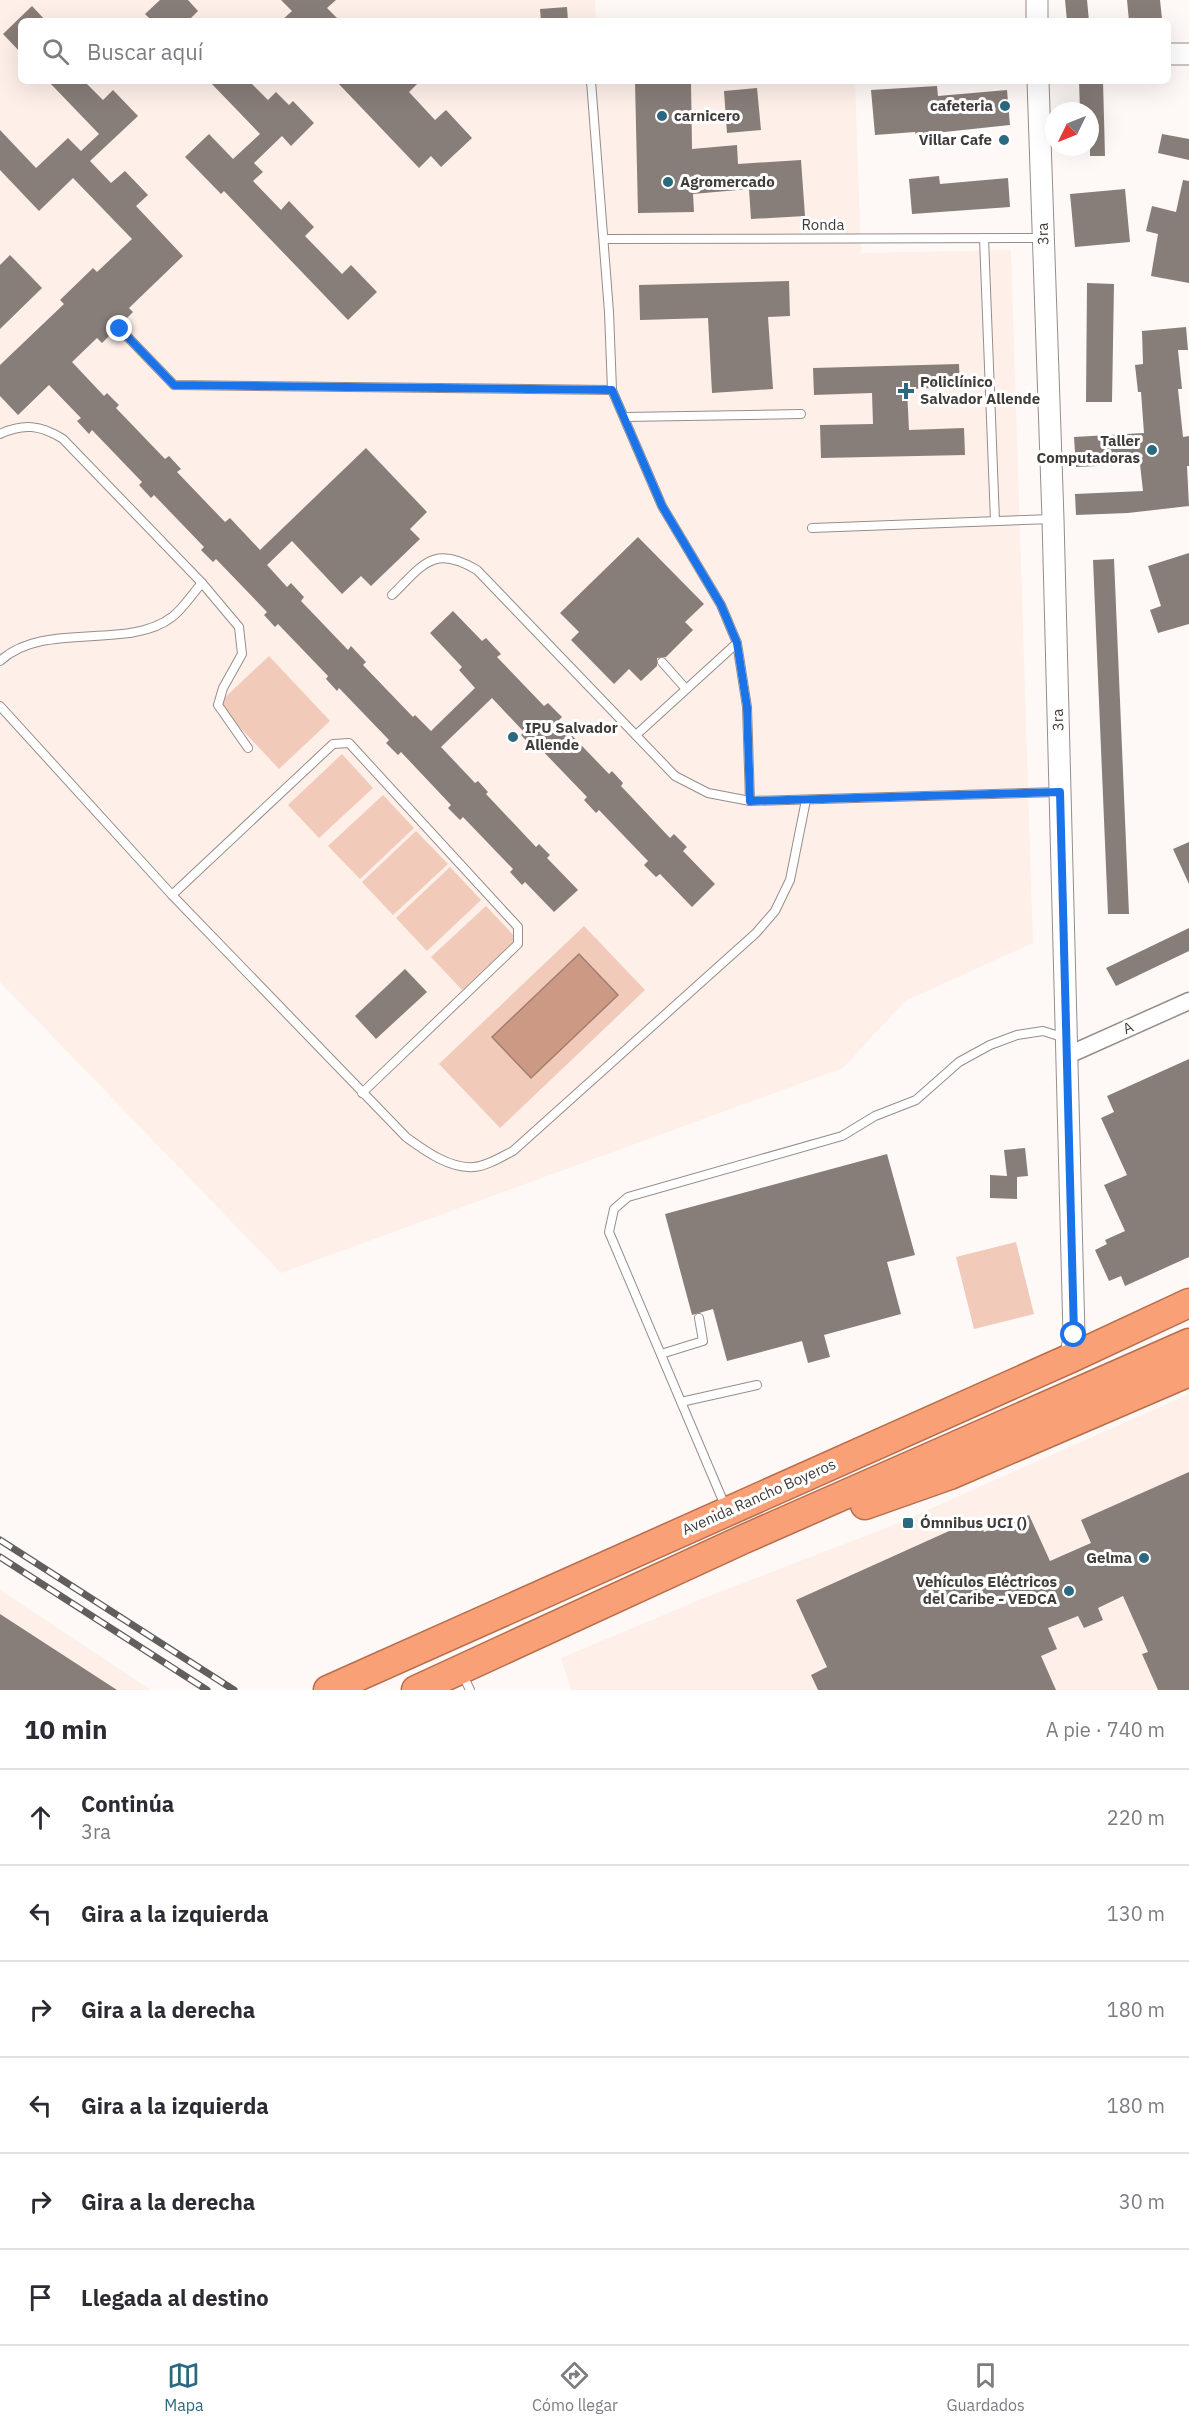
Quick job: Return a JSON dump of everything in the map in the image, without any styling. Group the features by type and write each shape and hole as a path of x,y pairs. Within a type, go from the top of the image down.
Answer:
{"highway":[{"name":"Avenida Rancho Boyeros","path":"328,1690 1071,1358 1189,1302"},
{"path":"416,1690 465,1680 744,1539 1189,1343"},
{"path":"744,1539 834,1515 950,1475 1189,1372"}],"street":[{"path":"1036,0 1037,18"},
{"path":"1171,54 1189,54"},
{"name":"3ra","path":"1038,84 1053,519 1074,1335 1071,1358"},
{"name":"A","path":"1066,1047 1189,1001"}],"lane":[{"path":"591,84 604,239 612,390 662,506 721,605 737,643 747,707 750,801"},
{"path":"984,238 995,521"},
{"name":"Ronda","path":"604,239 1043,238"},
{"path":"120,329 174,385 612,390"},
{"path":"624,417 801,414"},
{"path":"0,434 14,428 32,426 48,429 63,439 202,583 239,627 242,654 223,688 218,705 248,748"},
{"path":"812,528 1053,519"},
{"path":"392,595 426,563 441,557 459,559 477,570 675,776 708,793 750,801 1060,792"},
{"path":"0,661 11,650 62,637 138,632 171,618 202,583"},
{"path":"636,735 737,643"},
{"path":"662,662 686,689"},
{"path":"0,706 172,895 406,1137 429,1154 453,1164 473,1167 513,1151 756,933 775,911 790,880 806,800"},
{"path":"172,895 333,744 349,743 518,927 518,944 362,1093"},
{"path":"727,1511 609,1232 614,1209 628,1197 842,1136 875,1116 916,1100 959,1062 990,1045 1017,1035 1043,1032 1066,1047"},
{"path":"661,1354 703,1341 699,1318"},
{"path":"681,1402 757,1385"}],"shaded area":[{"name":"IPU Salvador Allende","path":"0,0 595,0 596,18 18,18 18,84 855,84 861,253 1011,250 1033,943 905,1001 843,1068 281,1273 0,982"},
{"path":"269,656 330,721 279,769 218,704"},
{"path":"342,754 373,788 319,838 288,805"},
{"path":"383,795 414,828 360,879 328,846"},
{"path":"416,831 448,864 393,915 362,882"},
{"path":"450,867 481,900 427,951 396,918"},
{"path":"486,906 517,939 462,990 431,957"},
{"path":"584,926 645,990 500,1128 439,1064"},
{"path":"579,954 618,995 531,1078 492,1037"},
{"path":"1016,1242 1034,1314 974,1329 956,1257"},
{"path":"1189,1394 1189,1690 571,1690 561,1658 704,1598 896,1524"},
{"path":"0,1590 151,1690 0,1690"}],"building":[{"path":"160,0 188,0 198,11 191,18 149,18 145,14"},
{"path":"281,0 336,0 327,8 337,18 284,18 292,11"},
{"path":"1065,0 1087,0 1089,18 1067,18"},
{"path":"1127,0 1160,0 1162,18 1129,18"},
{"path":"32,6 43,18 20,18"},
{"path":"567,7 568,18 541,18 540,9"},
{"path":"18,20 18,50 3,34"},
{"path":"51,84 87,84 103,100 113,90 138,116 90,161 111,183 125,171 148,195 136,206 183,256 129,308 133,312 122,323 116,324 114,331 102,343 97,338 72,362 104,396 107,393 119,405 116,408 165,459 169,456 181,469 177,472 225,522 230,518 260,550 366,448 427,512 410,529 420,539 371,586 361,576 342,594 292,541 267,565 287,587 291,583 304,597 301,601 348,650 351,646 366,662 363,665 413,717 415,715 431,731 475,688 459,670 462,667 430,633 453,611 482,641 486,638 501,654 497,657 544,706 548,703 562,717 558,721 609,774 612,771 623,783 621,786 670,838 674,834 687,847 683,851 715,884 692,907 660,874 656,877 644,865 648,861 599,810 596,813 584,800 587,797 537,745 533,748 521,735 524,732 492,698 441,747 475,783 478,781 488,792 486,794 536,847 539,844 550,855 547,858 578,890 554,912 525,882 522,885 510,872 513,869 463,817 460,820 448,808 451,805 401,752 398,755 386,743 389,740 339,688 337,691 326,679 328,676 278,624 275,627 264,615 267,612 216,559 213,562 201,550 204,547 154,495 151,498 139,485 142,482 92,430 89,434 77,421 81,418 49,385 18,415 0,396 0,365 64,304 60,300 93,268 97,272 132,239 73,178 39,211 0,170 0,130 36,168 68,138 81,151 99,134"},
{"path":"212,84 252,84 268,100 276,92 289,105 293,101 314,123 291,146 282,136 254,163 263,172 253,181 281,210 289,201 314,227 305,236 342,274 351,265 377,292 348,320 224,191 221,194 185,157 209,134 233,159 260,134"},
{"path":"339,84 417,84 409,92 435,120 446,110 472,138 441,167 431,156 419,168"},
{"path":"635,84 691,84 692,149 737,145 738,164 801,160 805,216 751,219 749,189 693,194 694,212 638,213"},
{"path":"1079,84 1103,84 1105,156 1099,156 1099,102 1080,102"},
{"path":"937,86 938,96 1007,90 1010,125 916,135 915,132 875,135 871,90"},
{"path":"757,88 761,130 727,133 724,91"},
{"path":"1162,134 1189,139 1189,160 1158,153"},
{"path":"939,176 940,184 1008,178 1010,207 912,214 909,179"},
{"path":"1183,180 1189,181 1189,283 1151,276 1158,234 1146,231 1152,206 1176,212"},
{"path":"1125,189 1130,242 1075,247 1070,194"},
{"path":"10,255 42,288 0,329 0,265"},
{"path":"789,281 790,316 768,317 773,389 712,393 708,318 640,320 639,285"},
{"path":"1087,283 1114,284 1112,402 1086,402"},
{"path":"1186,327 1188,350 1178,350 1182,389 1178,389 1183,437 1189,436 1189,466 1187,466 1189,506 1128,513 1076,515 1075,494 1143,491 1140,464 1076,467 1074,437 1144,433 1141,392 1138,392 1135,365 1143,364 1142,331"},
{"path":"959,364 960,387 907,389 909,430 964,428 965,455 821,458 820,425 873,424 872,393 814,395 813,368"},
{"path":"638,537 704,604 685,622 693,630 666,657 657,658 657,666 641,681 629,669 614,684 571,640 579,632 560,613"},
{"path":"1189,553 1189,624 1158,633 1150,610 1161,606 1148,566"},
{"path":"1114,559 1129,914 1108,914 1093,560"},
{"path":"1189,842 1189,884 1173,849"},
{"path":"1189,928 1189,951 1116,986 1106,968"},
{"path":"405,969 427,992 376,1039 355,1016"},
{"path":"1189,1059 1189,1257 1125,1286 1121,1276 1109,1281 1095,1250 1107,1244 1105,1240 1125,1231 1104,1185 1127,1175 1101,1118 1114,1112 1107,1096"},
{"path":"1025,1148 1028,1176 1017,1177 1017,1199 990,1198 990,1175 1007,1176 1004,1150"},
{"path":"887,1154 915,1255 887,1262 901,1314 824,1335 830,1357 808,1363 802,1341 727,1361 713,1309 692,1315 665,1214"},
{"path":"1189,1472 1189,1690 1158,1690 1142,1654 1148,1652 1123,1596 1098,1608 1103,1620 1084,1628 1078,1616 1048,1628 1057,1649 1041,1656 1056,1690 818,1690 811,1675 827,1667 796,1600 978,1518 984,1532 1029,1515 1050,1561 1091,1543 1081,1520"},
{"path":"0,1614 117,1690 0,1690"}],"railway":[{"path":"0,1540 234,1690"},
{"path":"0,1557 207,1690"}],"place":[{"name":"cafeteria","path":"1005,106"},
{"name":"carnicero","path":"662,116"},
{"name":"Villar Cafe","path":"1004,140"},
{"name":"Agromercado","path":"668,182"},
{"name":"Policlínico Salvador Allende","path":"906,391"},
{"name":"Taller Computadoras","path":"1152,450"},
{"name":"IPU Salvador Allende","path":"513,737"},
{"name":"Ómnibus UCI ()","path":"908,1523"},
{"name":"Gelma","path":"1144,1558"},
{"name":"Vehículos Eléctricos del Caribe - VEDCA","path":"1069,1591"}],"route":[{"path":"120,329 174,385 612,390 662,506 721,605 737,643 747,707 750,801 1060,792 1074,1335"}]}
